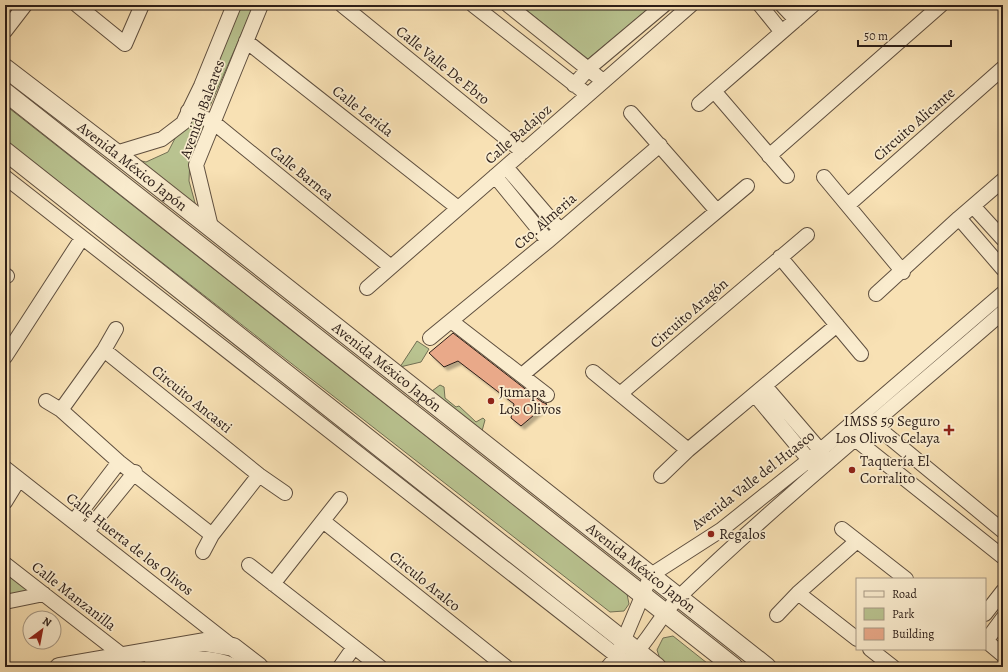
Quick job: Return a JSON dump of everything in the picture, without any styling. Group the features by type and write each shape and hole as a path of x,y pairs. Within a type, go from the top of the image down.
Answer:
{"street":[{"path":"5,31 25,5"},
{"path":"77,5 125,44 142,5"},
{"name":"Avenida Baleares","path":"116,153 162,139 183,123 201,86 234,5"},
{"name":"Avenida Baleares","path":"211,227 196,165 212,122 261,5"},
{"name":"Calle Valle De Ebro","path":"342,5 523,152"},
{"path":"473,5 588,95"},
{"path":"508,5 589,68 603,81"},
{"path":"574,85 589,68 664,5"},
{"name":"Calle Badajoz","path":"367,288 691,5"},
{"path":"760,5 781,31"},
{"path":"782,5 796,20"},
{"path":"699,104 781,31 813,5"},
{"path":"769,156 934,7"},
{"name":"Calle Lerida","path":"246,41 458,208"},
{"name":"Avenida México Japón","path":"5,68 211,227 767,667"},
{"name":"Circuito Alicante","path":"848,205 1003,68"},
{"path":"714,91 787,176"},
{"name":"Avenida México Japón","path":"5,92 734,667"},
{"name":"Calle Barnea","path":"188,111 212,122 392,267"},
{"path":"631,113 717,211"},
{"name":"Cto. Almeria","path":"430,338 548,241 660,145"},
{"path":"5,151 624,659"},
{"path":"506,166 560,230"},
{"path":"495,176 548,241"},
{"path":"5,177 624,659 657,667"},
{"path":"824,177 903,272"},
{"path":"876,294 903,272 959,218 1003,180"},
{"path":"522,375 746,186"},
{"path":"973,206 1003,239"},
{"path":"959,218 1003,269"},
{"name":"Circuito Aragón","path":"620,394 807,235"},
{"path":"5,357 82,238"},
{"path":"780,257 861,354"},
{"name":"Avenida Valle del Huasco","path":"624,659 678,597 813,465 850,433 862,414 1003,293"},
{"name":"Avenida Valle del Huasco","path":"850,433 872,425 1003,312"},
{"path":"451,321 547,395"},
{"path":"661,476 688,450 837,325"},
{"path":"61,410 104,350 116,329"},
{"path":"337,353 350,337"},
{"name":"Circuito Ancasti","path":"104,350 259,475 285,493"},
{"path":"593,372 688,450"},
{"path":"760,391 825,455"},
{"path":"760,391 813,465"},
{"path":"46,402 61,410 119,462 135,472 212,535"},
{"path":"862,414 872,425 1003,532"},
{"path":"850,433 1003,557"},
{"path":"490,474 503,458"},
{"path":"74,521 119,462"},
{"name":"Avenida Valle del Huasco","path":"650,575 721,530 813,465"},
{"name":"Calle Huerta de los Olivos","path":"5,468 233,647"},
{"path":"86,531 135,472"},
{"path":"203,552 212,535 259,475"},
{"path":"5,502 19,479"},
{"path":"273,584 340,499"},
{"name":"Circulo Aralco","path":"323,521 506,667"},
{"path":"842,529 905,578"},
{"path":"777,615 798,593 857,541"},
{"name":"Calle Manzanilla","path":"5,564 122,655"},
{"path":"249,565 354,647 362,662 380,667"},
{"path":"624,659 641,594 650,575"},
{"path":"986,613 1003,591"},
{"path":"798,593 856,638"},
{"path":"5,602 44,594"},
{"path":"1003,618 986,641 1003,655"},
{"path":"59,667 204,642 233,647 259,667"},
{"path":"340,667 354,647"},
{"path":"871,650 893,667"},
{"path":"152,667 191,660 225,664 231,667"}],"green space":[{"path":"241,5 254,5 210,106 199,101"},
{"path":"520,5 653,5 588,59"},
{"path":"5,105 627,594 629,604 624,611 610,612 5,140"},
{"path":"187,115 205,124 190,156 189,181 197,210 133,159 146,162 168,152"},
{"path":"417,341 429,349 421,362 400,367"},
{"path":"440,385 444,387 445,398 456,407 459,406 476,422 483,418 485,420 482,431 432,391"},
{"path":"5,570 35,593 5,598"},
{"path":"673,636 712,667 667,667 661,662 657,650 663,638"}],"building":[{"path":"453,333 542,402 547,404 521,426 511,418 514,404 458,361 444,367 429,353"}],"place":[{"name":"Jumapa Los Olivos","path":"491,401"},
{"name":"IMSS 59 Seguro Los Olivos Celaya","path":"949,430"},
{"name":"Taquería El Corralito","path":"852,470"},
{"name":"Regalos","path":"711,534"}]}
